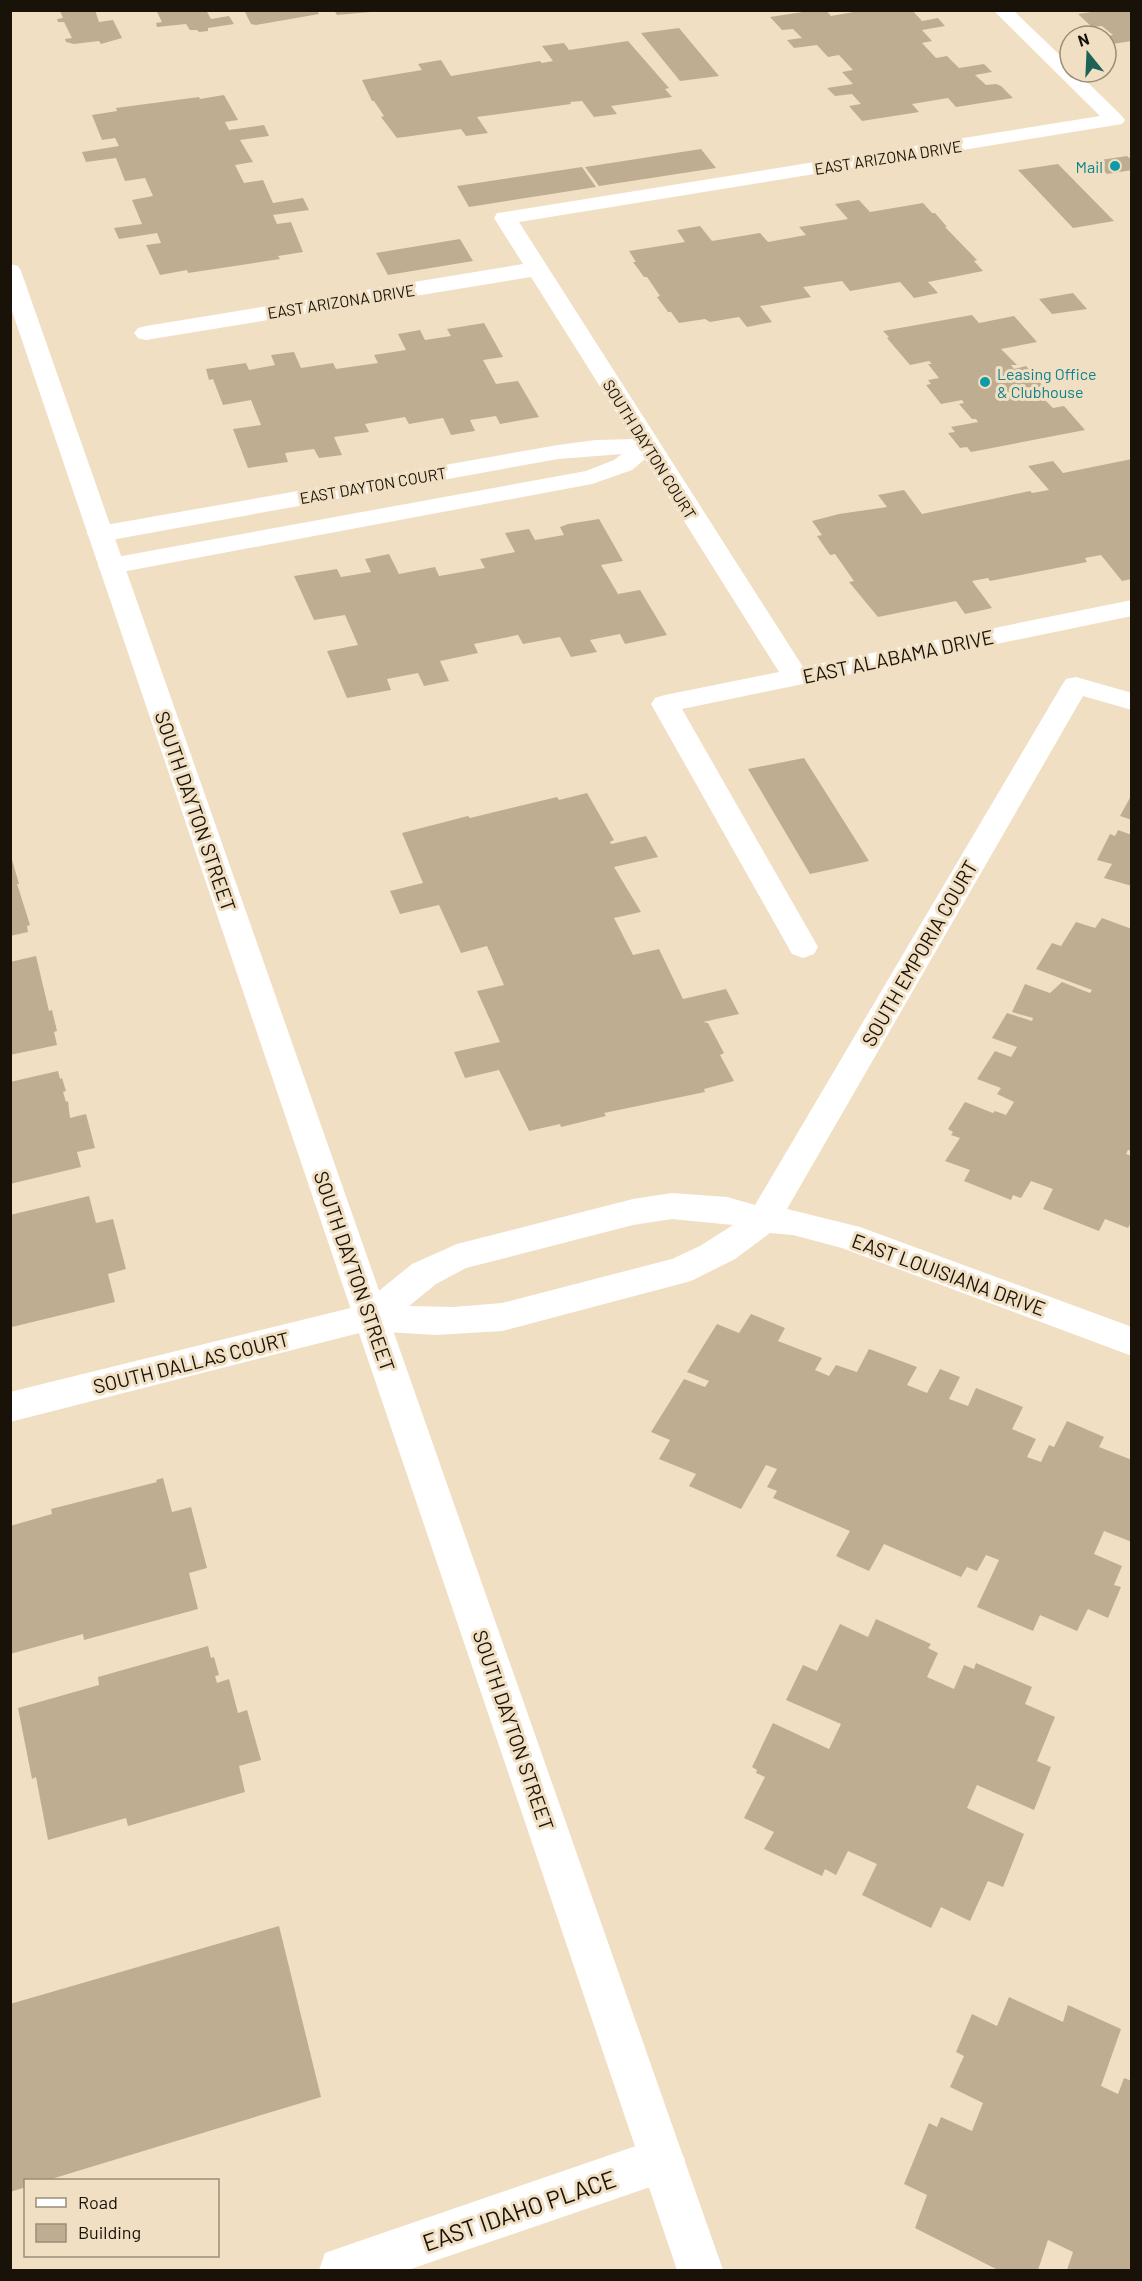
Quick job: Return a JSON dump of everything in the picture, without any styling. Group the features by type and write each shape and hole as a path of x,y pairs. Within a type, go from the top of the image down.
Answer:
{"street":[{"name":"EAST ARIZONA DRIVE","path":"505,218 1115,120 1002,10"},
{"name":"SOUTH DAYTON COURT","path":"505,218 647,446 796,678"},
{"name":"EAST ARIZONA DRIVE","path":"146,333 536,269"},
{"name":"SOUTH DAYTON STREET","path":"10,271 700,2271"},
{"name":"EAST DAYTON COURT","path":"105,550 471,467 574,449 647,446"},
{"path":"105,550 487,497 600,474 623,465 647,446"},
{"path":"471,467 487,497"},
{"name":"EAST ALABAMA DRIVE","path":"803,947 665,704 1131,608"},
{"name":"SOUTH EMPORIA COURT","path":"763,1220 1076,686 1131,702"},
{"name":"EAST LOUISIANA DRIVE","path":"371,1317 424,1274 457,1257 622,1215 672,1206 727,1210 763,1220 794,1222 848,1236 1131,1342"},
{"path":"371,1317 448,1322 476,1322 502,1317 679,1271 704,1262 728,1248 763,1220"},
{"name":"SOUTH DALLAS COURT","path":"10,1407 371,1317"},
{"name":"EAST IDAHO PLACE","path":"342,2271 662,2160"}],"building":[{"path":"95,10 99,22 113,20 122,38 101,44 99,41 74,44 66,42 65,39 72,38 64,22 58,22 57,19 63,18 60,11"},
{"path":"156,10 206,10 211,19 229,16 234,24 208,28 208,31 199,32 190,30 186,24 157,27 156,23 162,22"},
{"path":"244,10 317,10 319,14 256,25 251,24"},
{"path":"334,10 371,10 371,12 337,15"},
{"path":"826,10 831,16 865,10 912,10 922,21 938,18 945,26 922,30 932,41 922,43 936,58 947,56 959,68 984,64 992,72 975,75 986,85 1001,86 1013,98 956,107 948,98 912,104 919,112 862,121 849,106 861,104 852,94 835,96 827,88 853,84 842,72 853,70 839,55 828,57 817,45 794,48 787,40 802,38 793,29 782,30 770,17"},
{"path":"1105,10 1132,10 1132,41 1118,43 1118,24 1089,24 1078,14"},
{"path":"679,28 719,76 680,81 641,33"},
{"path":"628,41 669,88 665,89 672,97 611,106 617,114 594,117 582,101 570,102 571,104 477,117 488,133 466,136 461,129 397,138 381,117 384,116 372,101 362,80 422,70 418,64 441,60 451,76 540,61 542,63 553,61 542,46 564,43 569,50"},
{"path":"224,95 238,120 225,122 229,130 264,125 269,136 240,140 253,162 235,165 244,183 263,180 273,203 303,198 309,210 273,215 277,224 291,222 303,252 278,256 280,259 160,275 146,245 161,243 157,233 119,239 114,228 142,224 132,200 153,196 145,178 125,181 116,158 86,162 82,152 119,146 115,138 102,140 92,115 117,111 116,108"},
{"path":"701,149 716,168 599,186 585,167"},
{"name":"Mail","path":"1127,156 1132,160 1132,170 1107,174 1094,161"},
{"path":"1058,164 1114,221 1073,228 1018,170"},
{"path":"582,167 596,187 469,207 457,186"},
{"path":"859,200 870,212 923,203 932,213 935,213 947,227 945,227 977,260 974,261 983,271 928,282 938,293 914,298 900,282 850,291 842,281 803,287 811,297 760,306 772,322 747,327 739,317 710,322 705,319 679,323 657,297 660,296 633,262 636,262 629,251 685,242 677,230 700,226 712,241 760,233 768,242 806,235 799,227 848,219 835,204"},
{"path":"460,239 473,261 388,275 376,253"},
{"path":"1073,293 1087,309 1052,314 1039,299"},
{"name":"Leasing Office & Clubhouse","path":"972,315 979,323 1014,316 1037,342 1001,349 1017,365 1011,365 1014,369 1026,366 1043,386 1033,388 1053,408 1064,406 1085,430 971,452 967,447 960,448 948,433 955,432 951,427 978,422 972,419 959,404 964,403 962,400 941,404 926,385 931,384 928,380 939,378 928,364 932,364 929,361 910,365 883,331"},
{"path":"484,323 503,357 483,360 496,384 518,381 539,417 500,424 496,416 470,420 475,431 451,435 443,418 409,424 405,417 365,424 369,432 334,437 342,455 319,458 314,449 285,453 288,462 248,468 233,429 261,425 251,400 223,405 213,379 209,380 206,369 246,363 249,370 275,365 271,355 294,352 301,368 333,363 336,369 378,363 374,355 406,350 398,334 420,330 425,340 451,336 447,329"},
{"path":"1132,459 1132,579 1122,581 1101,555 1085,558 1087,562 990,581 988,578 972,581 992,608 965,614 956,601 878,617 849,582 854,581 835,554 830,555 817,536 822,535 812,521 839,514 887,507 878,495 904,490 922,514 1030,491 1032,493 1049,490 1028,466 1053,461 1063,473"},
{"path":"599,519 623,561 601,565 618,594 640,590 667,635 625,644 620,634 590,640 597,652 571,657 560,637 523,644 518,635 474,644 478,653 440,661 449,681 424,686 418,673 387,679 391,690 347,698 327,651 358,645 345,615 314,620 294,576 337,569 341,577 371,572 365,559 389,554 399,574 435,567 439,576 485,568 480,559 515,552 505,533 529,529 535,540 564,535 560,527 568,524"},
{"path":"804,758 869,861 810,874 748,769"},
{"path":"587,793 614,840 610,842 611,844 646,836 658,857 614,867 641,912 614,918 633,955 659,949 683,999 726,989 739,1014 703,1022 708,1023 724,1053 720,1055 734,1081 704,1089 705,1092 604,1113 606,1116 561,1127 560,1124 529,1131 499,1070 465,1078 454,1052 500,1042 477,991 504,985 487,946 461,953 439,905 400,914 390,891 423,883 402,833 468,816 470,818 557,797 559,800"},
{"path":"1132,794 1132,820 1120,816"},
{"path":"1118,830 1132,835 1132,886 1104,878 1112,864 1097,860 1110,834 1115,836"},
{"path":"10,853 30,925 27,926 28,932 10,936"},
{"path":"1102,918 1132,929 1132,1151 1128,1150 1126,1154 1132,1156 1132,1221 1128,1228 1105,1219 1099,1231 1043,1209 1053,1189 1031,1181 1021,1198 1013,1195 1011,1200 964,1181 970,1170 945,1161 960,1138 951,1135 953,1132 948,1129 965,1102 993,1113 995,1111 1006,1115 1014,1102 997,1094 1001,1088 977,1079 995,1051 1011,1057 1017,1047 992,1038 1007,1013 1032,1021 1033,1018 1012,1012 1025,984 1050,993 1062,982 1090,993 1092,990 1036,969 1052,943 1061,946 1076,922 1095,928"},
{"path":"36,956 49,1011 52,1010 57,1031 54,1032 57,1045 10,1055 10,962"},
{"path":"58,1071 66,1091 63,1092 66,1102 68,1101 70,1118 86,1114 95,1148 77,1152 81,1167 10,1184 10,1082"},
{"path":"89,1196 96,1223 113,1219 126,1269 108,1274 115,1302 12,1327 10,1215"},
{"path":"751,1314 785,1328 778,1341 822,1358 815,1370 829,1376 836,1365 857,1372 869,1349 917,1367 907,1385 927,1393 940,1369 960,1377 949,1399 968,1406 976,1388 1023,1407 1012,1429 1036,1439 1027,1457 1041,1462 1049,1445 1054,1447 1067,1421 1104,1437 1099,1447 1132,1460 1132,1542 1104,1531 1094,1554 1122,1566 1114,1585 1121,1587 1108,1618 1088,1609 1077,1631 1040,1615 1033,1631 977,1607 999,1560 986,1555 977,1571 967,1567 961,1577 884,1544 869,1571 836,1556 850,1531 773,1498 777,1491 767,1487 777,1469 766,1465 741,1509 689,1486 696,1474 659,1459 670,1440 651,1432 684,1379 705,1387 709,1381 687,1372 717,1324 739,1333"},
{"path":"163,1478 172,1512 191,1507 207,1568 189,1573 198,1609 84,1640 83,1634 10,1654 10,1526 52,1514 51,1509 157,1482 156,1480"},
{"path":"876,1619 931,1644 928,1648 938,1653 927,1677 954,1689 964,1665 974,1669 976,1663 1032,1687 1025,1704 1055,1717 1037,1761 1051,1767 1034,1810 977,1785 967,1808 1024,1834 1003,1887 988,1881 970,1921 941,1907 931,1928 862,1895 877,1864 848,1851 836,1875 825,1869 822,1876 764,1849 774,1832 744,1818 765,1777 756,1773 757,1770 752,1767 773,1723 829,1749 841,1724 786,1700 803,1665 817,1671 840,1624 868,1637"},
{"path":"208,1646 219,1675 215,1676 217,1683 229,1679 238,1713 247,1710 261,1760 239,1766 245,1792 128,1826 126,1818 48,1840 36,1777 32,1779 18,1708 99,1685 98,1677"},
{"path":"279,1926 321,2097 51,2179 24,2179 24,2188 10,2192 10,2004"},
{"path":"1009,1997 1063,2022 1068,2005 1121,2029 1101,2086 1118,2094 1124,2078 1132,2081 1132,2270 1067,2270 1073,2252 1048,2240 1038,2270 998,2270 915,2228 927,2195 904,2184 929,2123 937,2127 941,2117 972,2131 983,2103 950,2087 964,2056 956,2052 972,2014 997,2026"}],"place":[{"name":"Mail","path":"1115,166"},
{"name":"Leasing Office & Clubhouse","path":"985,382"}]}
